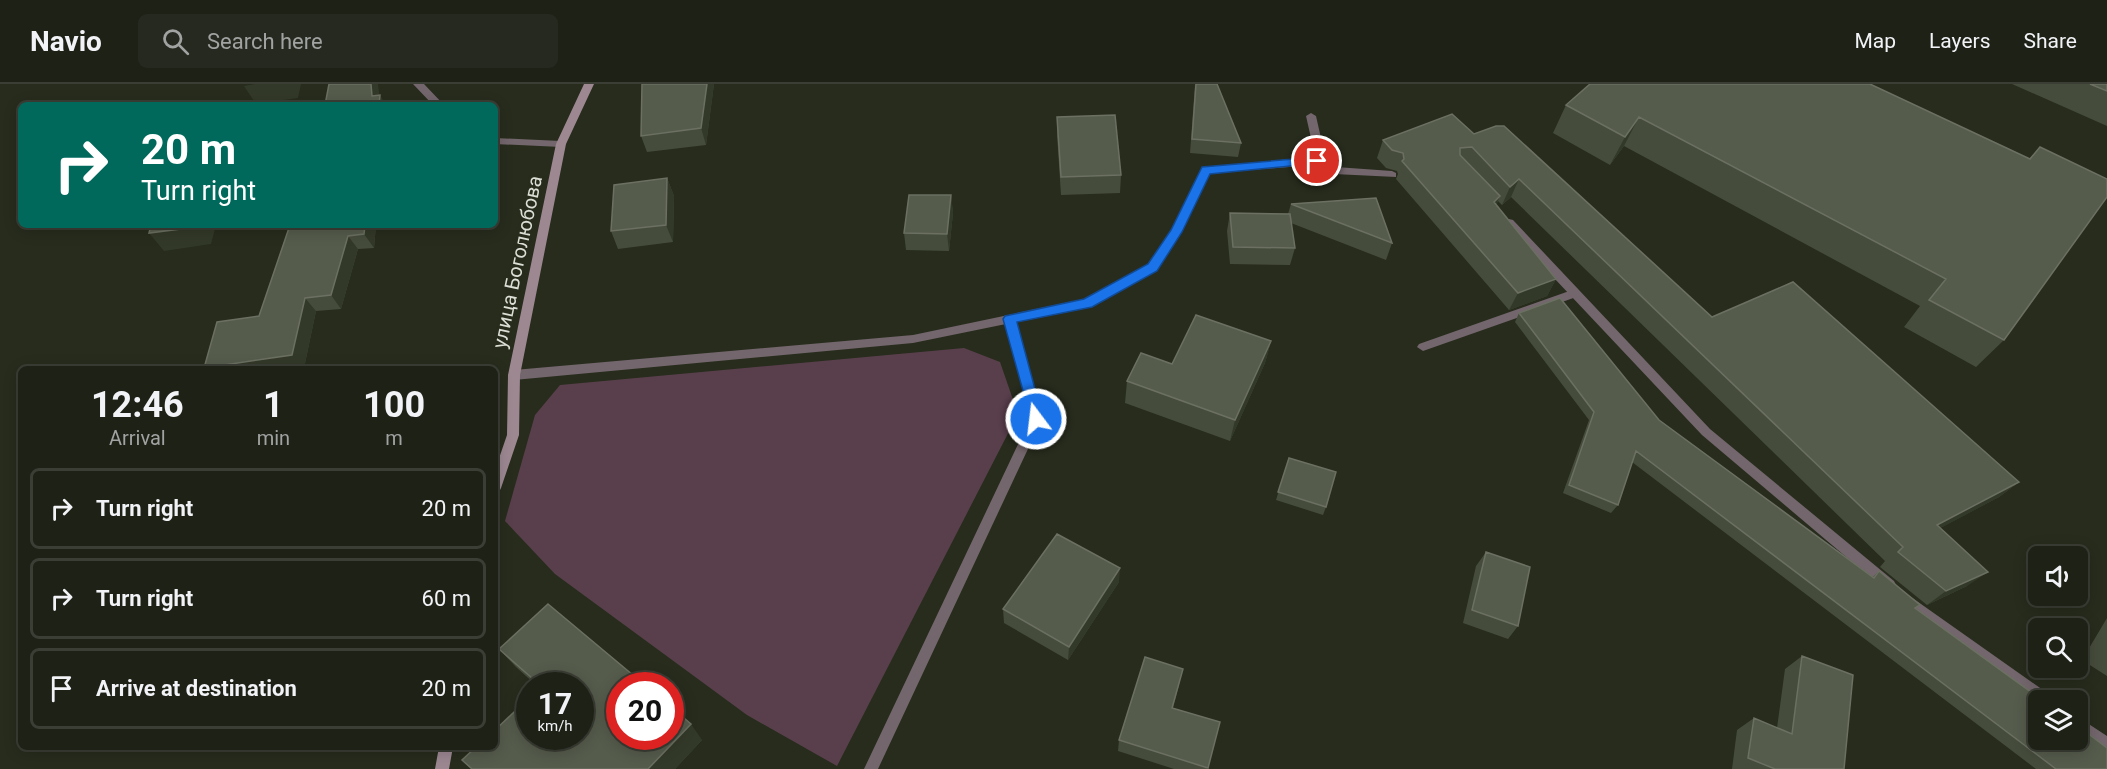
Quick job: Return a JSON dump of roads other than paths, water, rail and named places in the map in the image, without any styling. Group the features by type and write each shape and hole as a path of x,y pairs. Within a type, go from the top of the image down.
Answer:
{"street":[{"path":"418,84 436,102"},
{"name":"улица Боголюбова","path":"498,479 513,435 514,375 561,144 589,84"},
{"path":"1311,116 1318,147 1317,161"},
{"path":"498,141 561,144"},
{"path":"514,375 913,339 1087,303 1152,267 1176,232 1206,170 1317,161 1334,170 1392,175"},
{"path":"1497,211 1706,432 1922,612 2031,690"},
{"path":"1423,347 1575,293"},
{"path":"871,769 1036,419 1010,319"},
{"path":"2088,731 2107,745"},
{"path":"442,769 445,750"}]}
